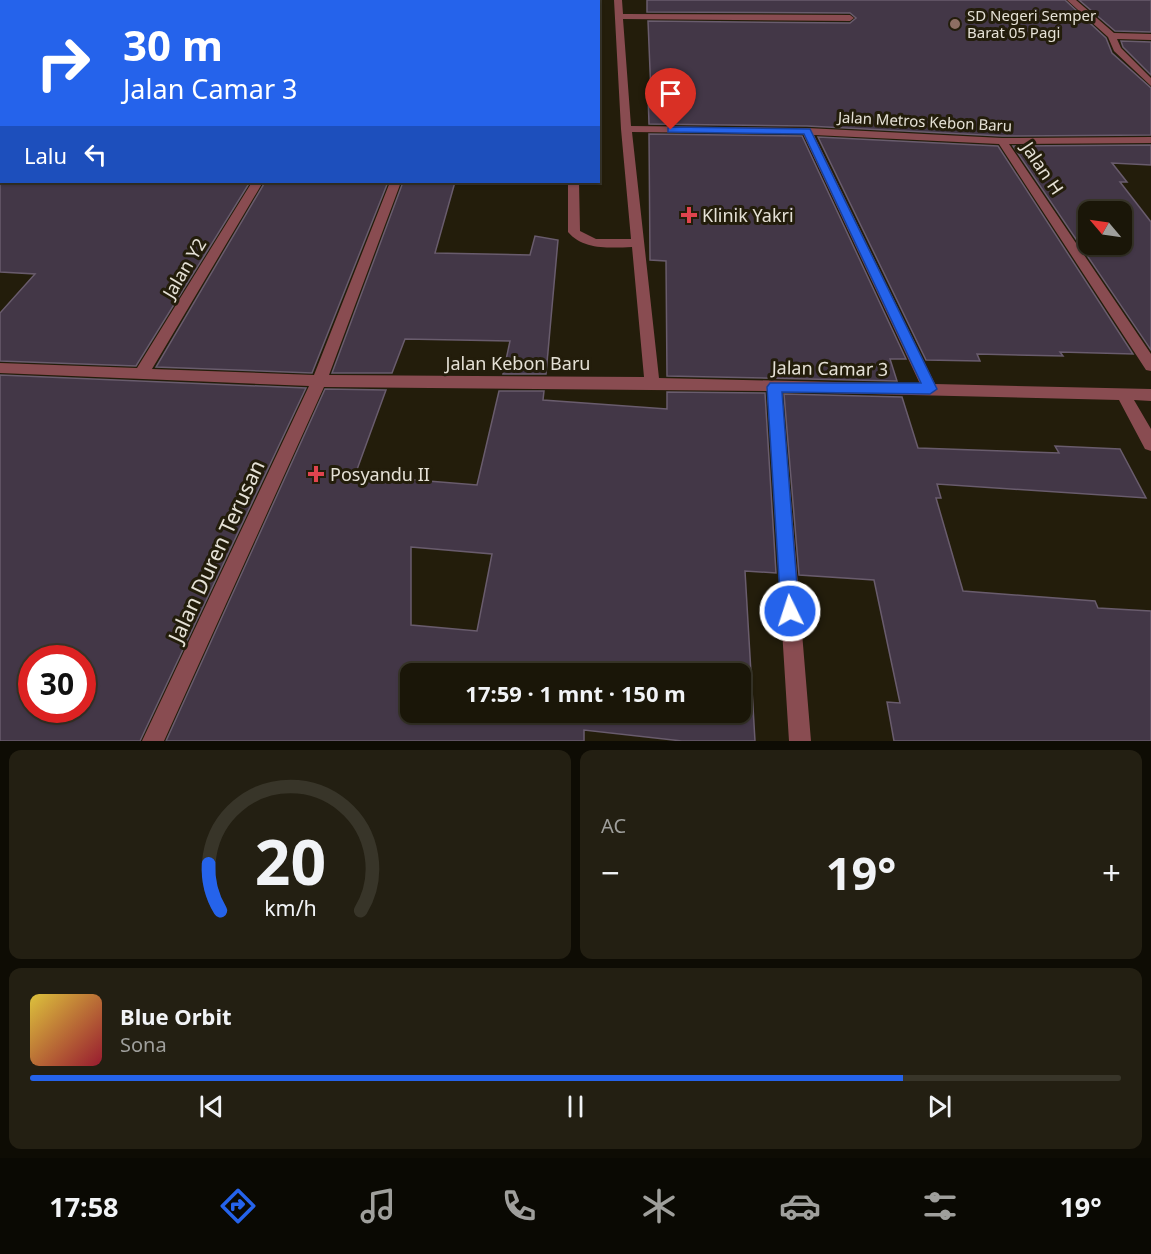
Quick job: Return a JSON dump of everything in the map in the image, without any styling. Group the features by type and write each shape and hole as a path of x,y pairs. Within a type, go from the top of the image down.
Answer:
{"street":[{"path":"618,0 626,129 652,383"},
{"path":"1071,0 1112,36 1117,49 1151,83"},
{"path":"620,16 850,18"},
{"path":"1112,36 1151,37"},
{"name":"Jalan Metros Kebon Baru","path":"626,129 807,131 1002,141 1151,140"},
{"path":"807,131 930,389"},
{"name":"Jalan H","path":"1002,141 1151,366"},
{"name":"Jalan Y2","path":"141,374 257,183"},
{"name":"Jalan Duren Terusan","path":"153,741 319,381 396,183"},
{"path":"574,183 574,232 581,239 602,243 638,243"},
{"name":"Jalan Kebon Baru","path":"0,368 319,381 652,383"},
{"name":"Jalan Camar 3","path":"652,383 1151,395"},
{"path":"774,387 800,741"},
{"path":"1123,393 1151,444"}],"building":[{"path":"647,0 1065,0 1106,38 1112,53 1151,88 1151,135 1002,136 807,126 649,124 648,94 651,94 648,21 850,23 856,18 850,13 647,12"},
{"path":"1079,0 1151,0 1151,32 1115,31"},
{"path":"1121,41 1151,42 1151,75 1123,47"},
{"path":"649,134 802,136 906,359 890,359 897,381 667,376 666,261 650,260"},
{"path":"818,137 998,146 1133,354 1060,352 1063,356 977,354 980,361 926,360"},
{"path":"1151,145 1151,165 1112,163 1127,182 1120,182 1151,222 1151,350 1087,255 1132,255 1132,201 1078,201 1078,242 1013,146"},
{"path":"0,183 249,183 136,366 0,361 0,313 35,274 0,272"},
{"path":"264,183 388,183 312,373 156,367"},
{"path":"403,183 455,183 435,253 530,255 535,236 558,240 546,374 503,374 510,341 405,339 392,373 332,373"},
{"path":"0,375 306,388 140,741 0,741"},
{"path":"325,389 386,390 355,475 477,485 499,391 544,391 543,400 667,409 667,392 765,393 776,573 745,571 750,663 400,663 400,723 751,723 751,673 755,741 682,741 584,730 584,741 166,741","holes":["411,547 492,554 477,631 411,625"]},
{"path":"784,394 902,397 918,448 1059,453 1055,446 1120,449 1146,498 937,484 941,498 936,498 963,591 1095,601 1098,608 1151,611 1151,741 894,741 887,702 900,703 874,580 799,575"}],"place":[{"name":"SD Negeri Semper Barat 05 Pagi","path":"955,24"},
{"name":"Klinik Yakri","path":"689,215"},
{"name":"Posyandu II","path":"316,474"}],"route":[{"path":"671,130 807,131 930,389 774,387 790,611"}]}
